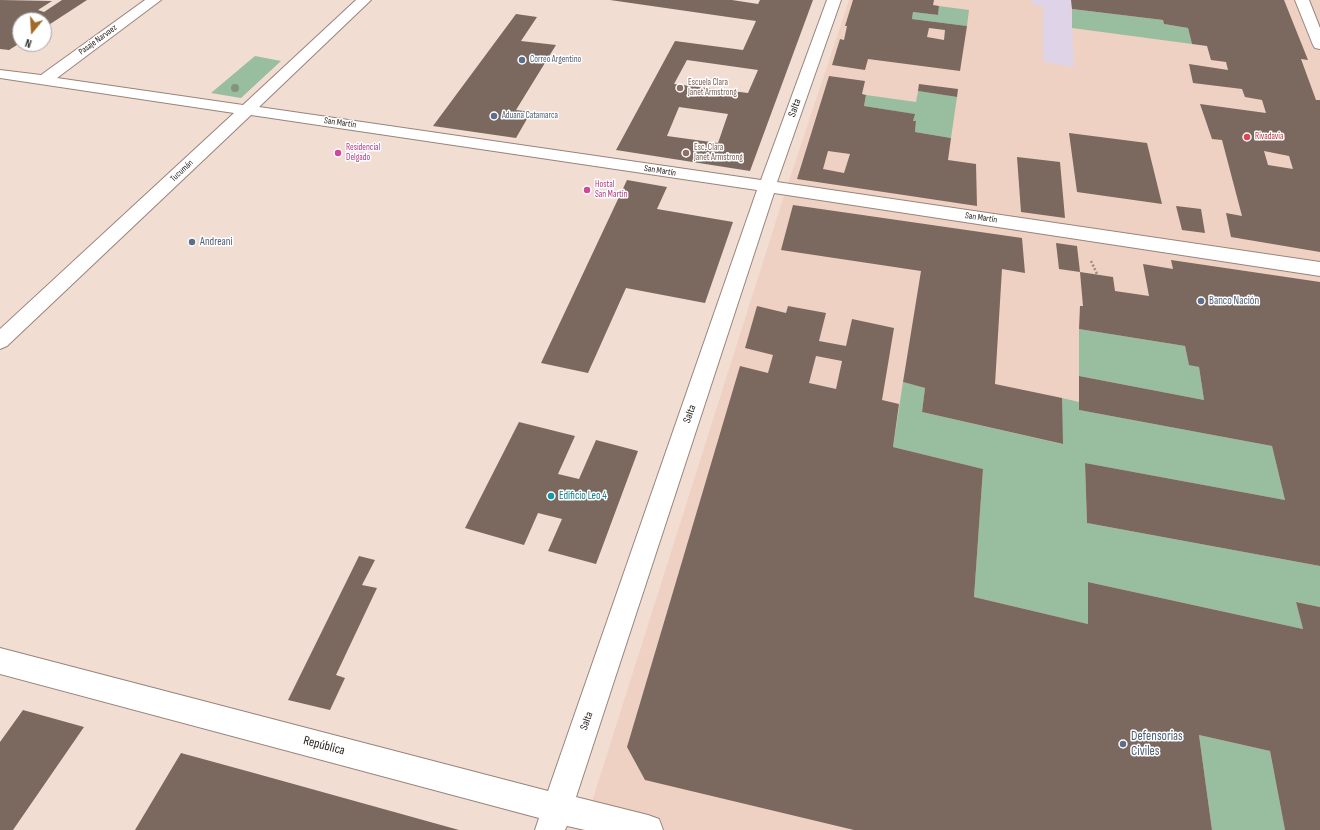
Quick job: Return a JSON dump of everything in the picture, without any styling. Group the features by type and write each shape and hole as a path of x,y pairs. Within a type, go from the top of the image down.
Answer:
{"street":[{"name":"Pasaje Narvaez","path":"43,81 154,0"},
{"name":"Tucumán","path":"0,341 364,0"},
{"name":"Salta","path":"554,819 767,188 834,0"},
{"path":"1302,0 1320,45"},
{"name":"San Martín","path":"0,74 767,188 1320,268"},
{"name":"República","path":"0,661 554,819 648,830"}],"shaded area":[{"path":"849,0 1320,0 1320,830 583,830 781,205"},
{"path":"1032,0 1071,0 1074,67 1043,62 1043,6 1032,5"}],"green space":[{"path":"939,6 969,10 967,26 912,19 913,12 938,15"},
{"path":"1072,9 1163,20 1164,24 1188,28 1192,44 1072,28"},
{"path":"255,56 281,61 241,98 211,93"},
{"path":"918,91 957,97 951,138 915,132 916,121 913,121 914,114 864,106 866,95 916,102"},
{"path":"1079,329 1185,346 1189,364 1199,367 1204,400 1079,376"},
{"path":"903,382 925,388 922,412 1062,444 1062,398 1079,402 1079,410 1272,446 1285,500 1085,463 1087,523 1320,566 1320,607 1296,602 1303,629 1088,582 1088,624 974,597 983,469 893,447"},
{"path":"1199,735 1270,751 1285,830 1212,830"}],"building":[{"path":"0,0 52,1 38,10 44,12 12,12 12,48 9,50 0,49"},
{"path":"62,0 87,0 52,23 52,12 44,12"},
{"name":"Escuela Clara Janet Armstrong","path":"610,0 732,0 758,4 760,0 813,0 750,171 616,150 675,41 743,50 756,21","holes":["687,60 758,70 748,93 674,84","679,107 728,114 718,143 667,136"]},
{"path":"853,0 934,0 933,5 939,6 938,15 913,12 912,19 967,26 960,71 868,59 865,70 832,65 840,39 844,40 847,26 845,26","holes":["929,28 945,30 944,40 927,37"]},
{"path":"1071,0 1284,0 1308,60 1301,59 1316,100 1320,100 1320,252 1231,237 1226,213 1242,216 1222,140 1212,139 1200,104 1266,113 1262,100 1245,97 1242,89 1193,83 1189,64 1228,70 1226,62 1211,60 1207,46 1192,44 1188,28 1164,24 1163,20 1072,9","holes":["1264,151 1289,156 1293,169 1268,165"]},
{"path":"516,14 537,17 521,41 556,45 516,110 531,112 516,138 433,126"},
{"path":"829,76 865,81 862,94 866,95 864,106 915,114 913,121 916,121 915,132 951,138 948,160 976,164 977,206 797,179","holes":["828,151 850,154 844,173 823,169"]},
{"path":"919,84 958,89 957,97 918,91"},
{"path":"1069,133 1147,143 1162,204 1077,192"},
{"path":"1017,157 1060,162 1065,218 1021,212"},
{"path":"627,180 667,187 657,209 733,222 705,303 626,288 588,373 541,363"},
{"path":"793,205 1022,238 1025,273 1002,269 995,384 1062,398 1063,444 922,412 925,388 903,382 921,271 781,250"},
{"path":"1176,206 1201,209 1205,233 1182,230"},
{"path":"1056,243 1077,246 1080,272 1059,269"},
{"path":"1171,260 1320,282 1320,566 1087,523 1085,463 1285,500 1272,446 1079,410 1079,376 1204,400 1199,367 1189,365 1185,346 1079,329 1080,306 1083,306 1080,272 1113,277 1115,291 1149,296 1143,264 1173,269"},
{"path":"757,306 786,313 788,306 826,313 819,341 846,346 852,319 894,328 882,400 899,404 893,447 983,469 974,597 1088,624 1088,582 1303,629 1296,602 1320,607 1320,830 1285,830 1270,751 1199,735 1212,830 854,830 645,780 627,747 740,366 768,373 773,355 745,348","holes":["816,356 842,361 836,389 809,383"]},
{"name":"Edificio Leo 4","path":"519,422 575,436 558,474 579,479 596,440 638,451 596,564 548,551 562,519 538,513 524,545 465,528"},
{"path":"359,556 375,560 362,585 377,588 336,675 345,678 330,710 288,700"},
{"path":"23,710 84,727 13,830 0,830 0,742"},
{"path":"181,753 254,773 459,830 135,830"}],"place":[{"name":"Correo Argentino","path":"522,60"},
{"name":"Escuela Clara Janet Armstrong","path":"680,88"},
{"name":"Aduana Catamarca","path":"494,116"},
{"name":"Rivadavia","path":"1247,137"},
{"name":"Residencial Delgado","path":"338,153"},
{"name":"Esc. Clara Janet Armstrong","path":"686,153"},
{"name":"Hostal San Martín","path":"587,190"},
{"name":"Andreani","path":"192,242"},
{"name":"Banco Nación","path":"1201,301"},
{"name":"Edificio Leo 4","path":"551,496"},
{"name":"Defensorias Civiles","path":"1123,744"}]}
